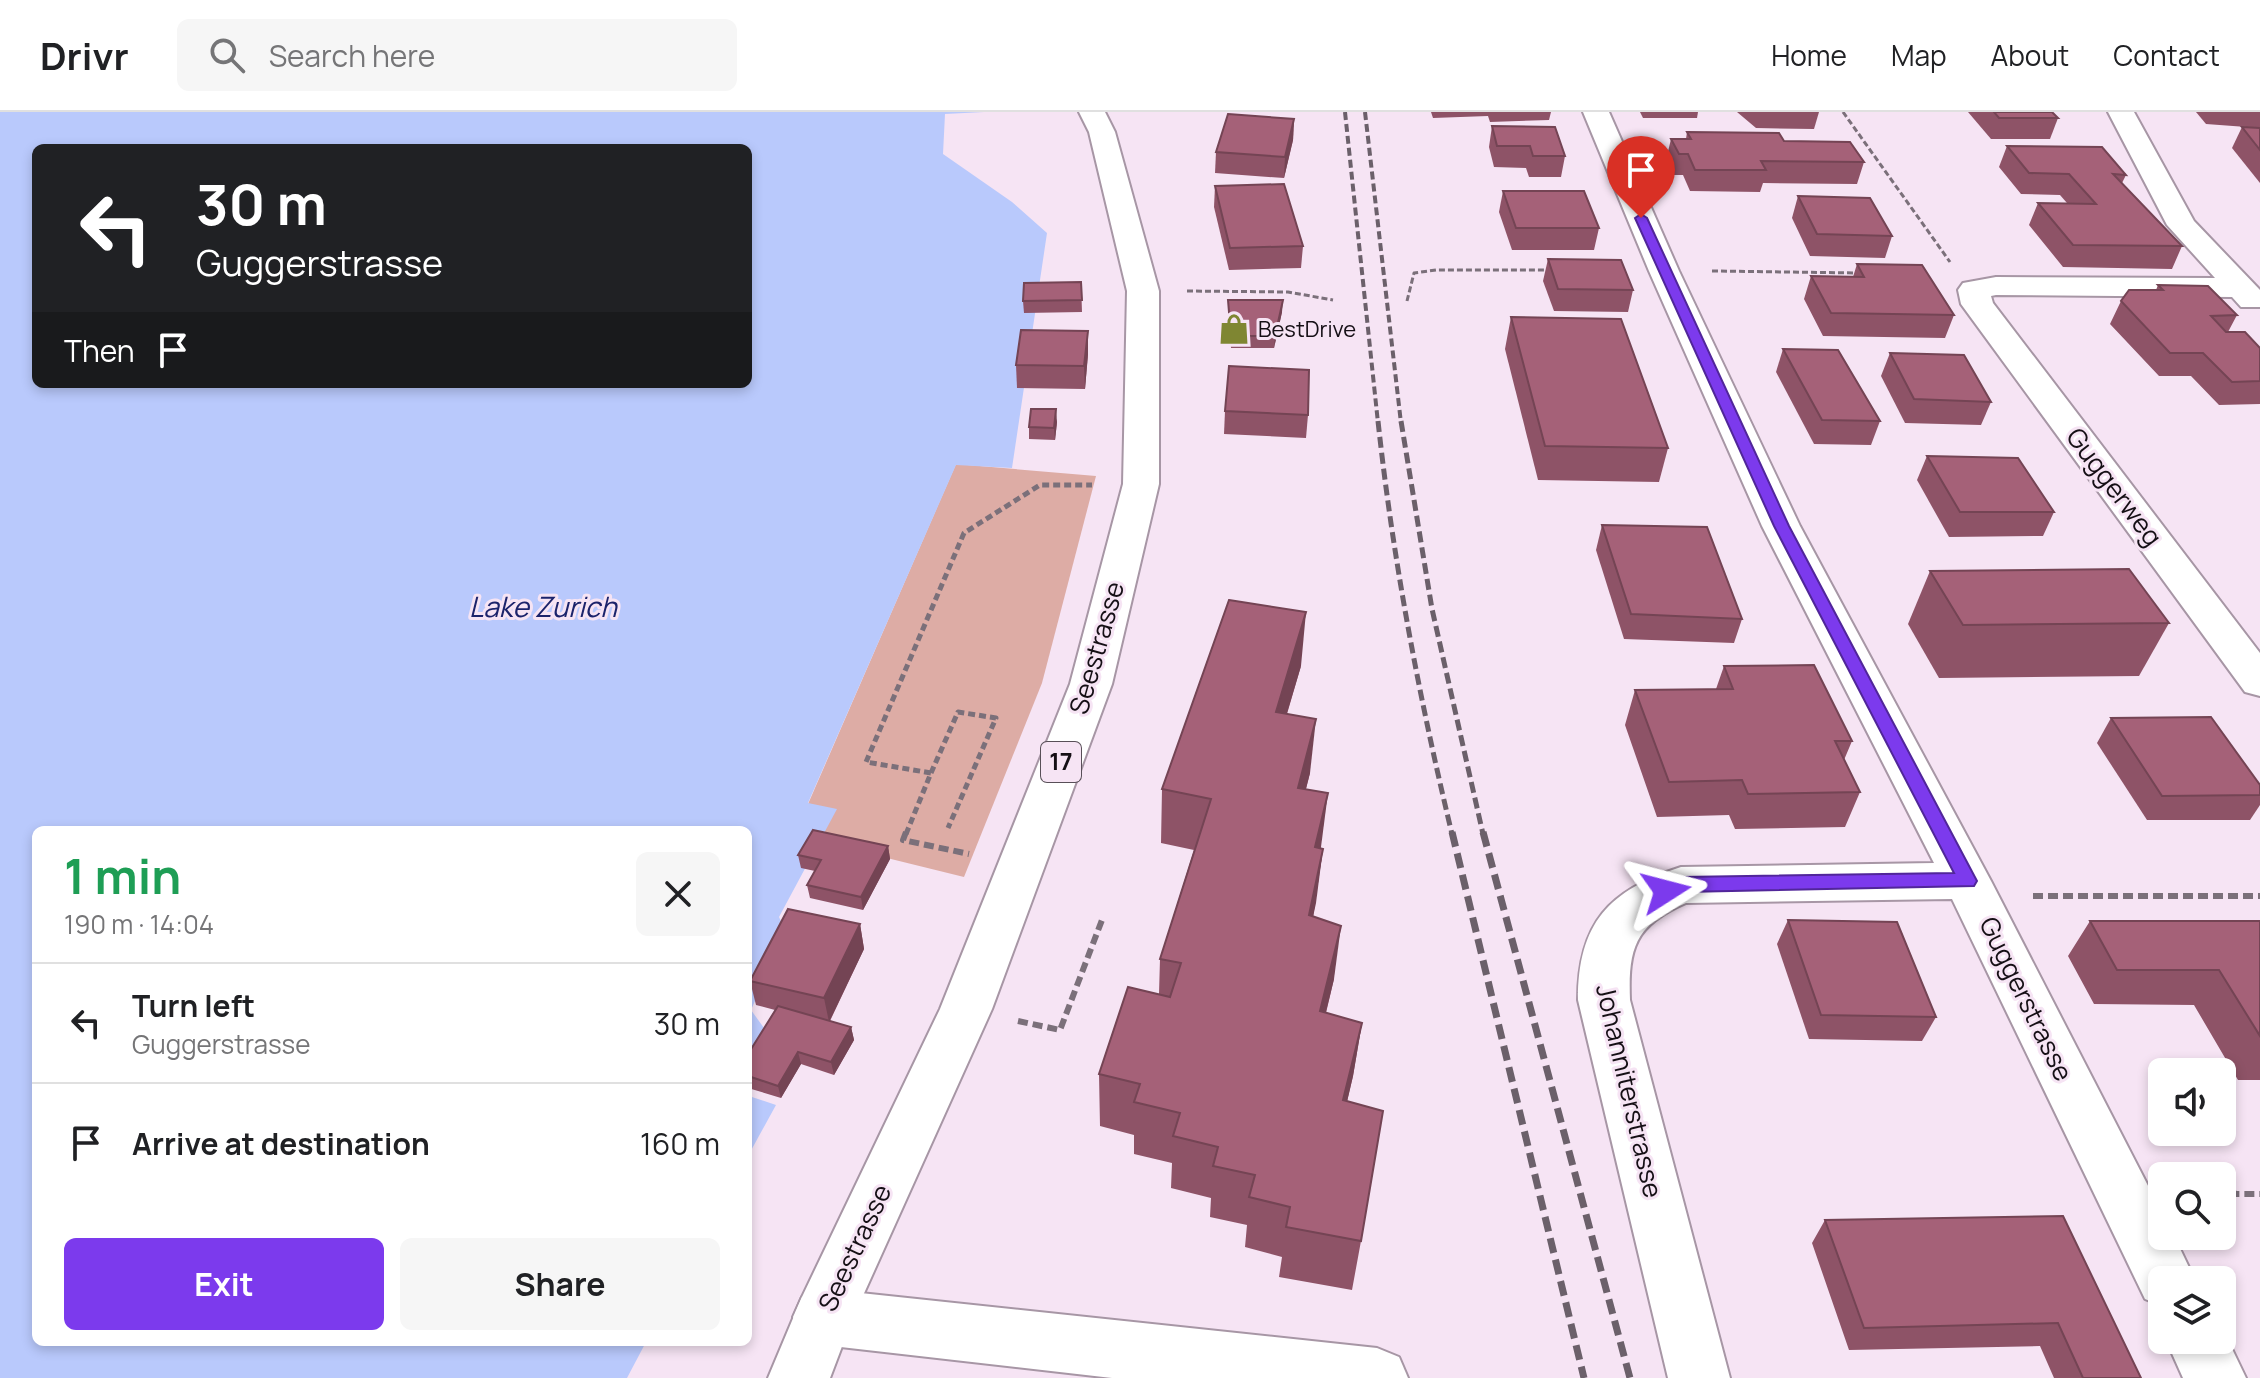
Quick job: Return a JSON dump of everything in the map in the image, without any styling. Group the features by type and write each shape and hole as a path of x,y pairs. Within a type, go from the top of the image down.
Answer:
{"street":[{"name":"Seestrasse","path":"799,1378 823,1317 966,1009 1091,684 1141,484 1143,291 1102,132 1092,112"},
{"name":"Guggerstrasse","path":"1596,112 1664,271 1781,526 1967,881 2159,1266"},
{"path":"2121,112 2182,225 2249,298"},
{"path":"1974,290 1996,286 2249,298"},
{"name":"Guggerweg","path":"1974,290 1977,304 2260,682"},
{"name":"Johanniterstrasse","path":"1699,1378 1604,1000 1602,972 1608,941 1626,914 1651,897 1681,885 1967,881"},
{"path":"823,1317 1377,1378"},
{"path":"2203,1354 2215,1378"}],"path":[{"path":"1843,112 1959,274 1974,290"},
{"path":"1407,301 1414,273 1436,270 1557,270"},
{"path":"1712,271 1866,273"},
{"path":"1143,291 1288,292 1333,300"},
{"path":"931,773 866,762 964,533 1040,485 1076,485"},
{"path":"948,828 996,718 958,712 903,840 1021,865"},
{"path":"2032,896 2260,896"},
{"path":"966,1009 1060,1030 1102,920"},
{"path":"2236,1194 2260,1194"}],"shaded area":[{"path":"956,464 1096,476 1042,683 964,877 818,841 808,804"}],"water":[{"name":"Lake Zurich","path":"0,112 984,112 945,114 943,154 1012,202 1047,233 1012,468 956,465 808,803 837,809 779,917 786,932 752,1008 752,826 32,826 32,1346 644,1346 627,1378 0,1378"},
{"name":"Lake Zurich","path":"752,1011 764,1028 752,1082"},
{"name":"Lake Zurich","path":"752,1097 776,1105 752,1149"}],"building":[{"path":"1994,112 2052,112 2058,118 1999,118"},
{"path":"1228,114 1294,119 1285,157 1216,152"},
{"path":"1492,126 1555,127 1565,156 1533,156 1530,146 1497,146"},
{"path":"2242,127 2260,128 2260,150"},
{"path":"1687,132 1779,133 1784,141 1850,142 1864,162 1761,161 1766,170 1695,170 1688,154 1679,154 1671,139 1691,139"},
{"path":"2007,146 2102,147 2126,175 2113,174 2182,246 2073,245 2038,203 2096,204 2069,174 2029,173"},
{"path":"1284,184 1303,246 1230,248 1215,186"},
{"path":"1503,191 1584,191 1599,228 1516,228"},
{"path":"1798,196 1870,198 1892,236 1817,234"},
{"path":"1548,259 1621,260 1633,290 1558,289"},
{"path":"1857,264 1922,265 1954,315 1831,313 1811,276 1864,277"},
{"path":"1081,282 1082,300 1023,301 1024,283"},
{"path":"2158,285 2208,286 2237,315 2211,316 2226,332 2245,332 2260,348 2260,381 2232,382 2203,353 2170,353 2121,301 2129,290 2163,290"},
{"path":"1228,300 1283,300 1275,336 1231,336"},
{"path":"1511,317 1621,319 1668,448 1545,446"},
{"path":"1021,330 1088,331 1084,366 1016,365"},
{"path":"1783,349 1838,350 1880,421 1822,420"},
{"path":"1890,353 1964,355 1991,402 1914,399"},
{"path":"1229,366 1309,370 1308,415 1225,411"},
{"path":"1031,409 1056,409 1054,428 1029,427"},
{"path":"1927,456 2018,458 2054,512 1960,512"},
{"path":"1602,525 1707,527 1742,619 1631,614"},
{"path":"2129,569 2169,623 1963,625 1930,571"},
{"path":"1229,600 1306,612 1276,712 1316,719 1298,788 1328,793 1315,847 1323,849 1309,915 1341,926 1320,1011 1362,1023 1343,1100 1383,1111 1361,1241 1286,1227 1290,1207 1249,1197 1255,1175 1213,1166 1218,1147 1173,1136 1180,1113 1134,1102 1140,1084 1099,1074 1128,987 1170,997 1181,963 1160,959 1211,799 1162,789"},
{"path":"1814,665 1852,741 1835,741 1860,792 1748,794 1742,780 1669,782 1635,690 1733,689 1724,666"},
{"path":"2211,717 2260,785 2260,795 2162,796 2111,718"},
{"path":"813,830 888,846 861,897 807,885 821,860 798,855"},
{"path":"788,909 860,924 824,998 752,981"},
{"path":"1788,920 1897,922 1936,1017 1821,1015"},
{"path":"2090,921 2260,921 2260,1036 2219,970 2117,970"},
{"path":"778,1006 851,1027 831,1062 798,1052 778,1086 752,1077 752,1048"},
{"path":"2063,1216 2141,1378 2083,1378 2058,1323 1864,1328 1825,1220"}],"railway":[{"path":"1345,112 1378,423"},
{"path":"1365,112 1401,423"},
{"path":"1378,421 1408,628 1452,834"},
{"path":"1401,421 1432,609 1483,834"},
{"path":"1452,832 1584,1378"},
{"path":"1483,832 1630,1378"}],"place":[{"name":"BestDrive","path":"1234,329"}],"route":[{"path":"1641,218 1781,526 1967,881 1681,885 1666,891"}]}
